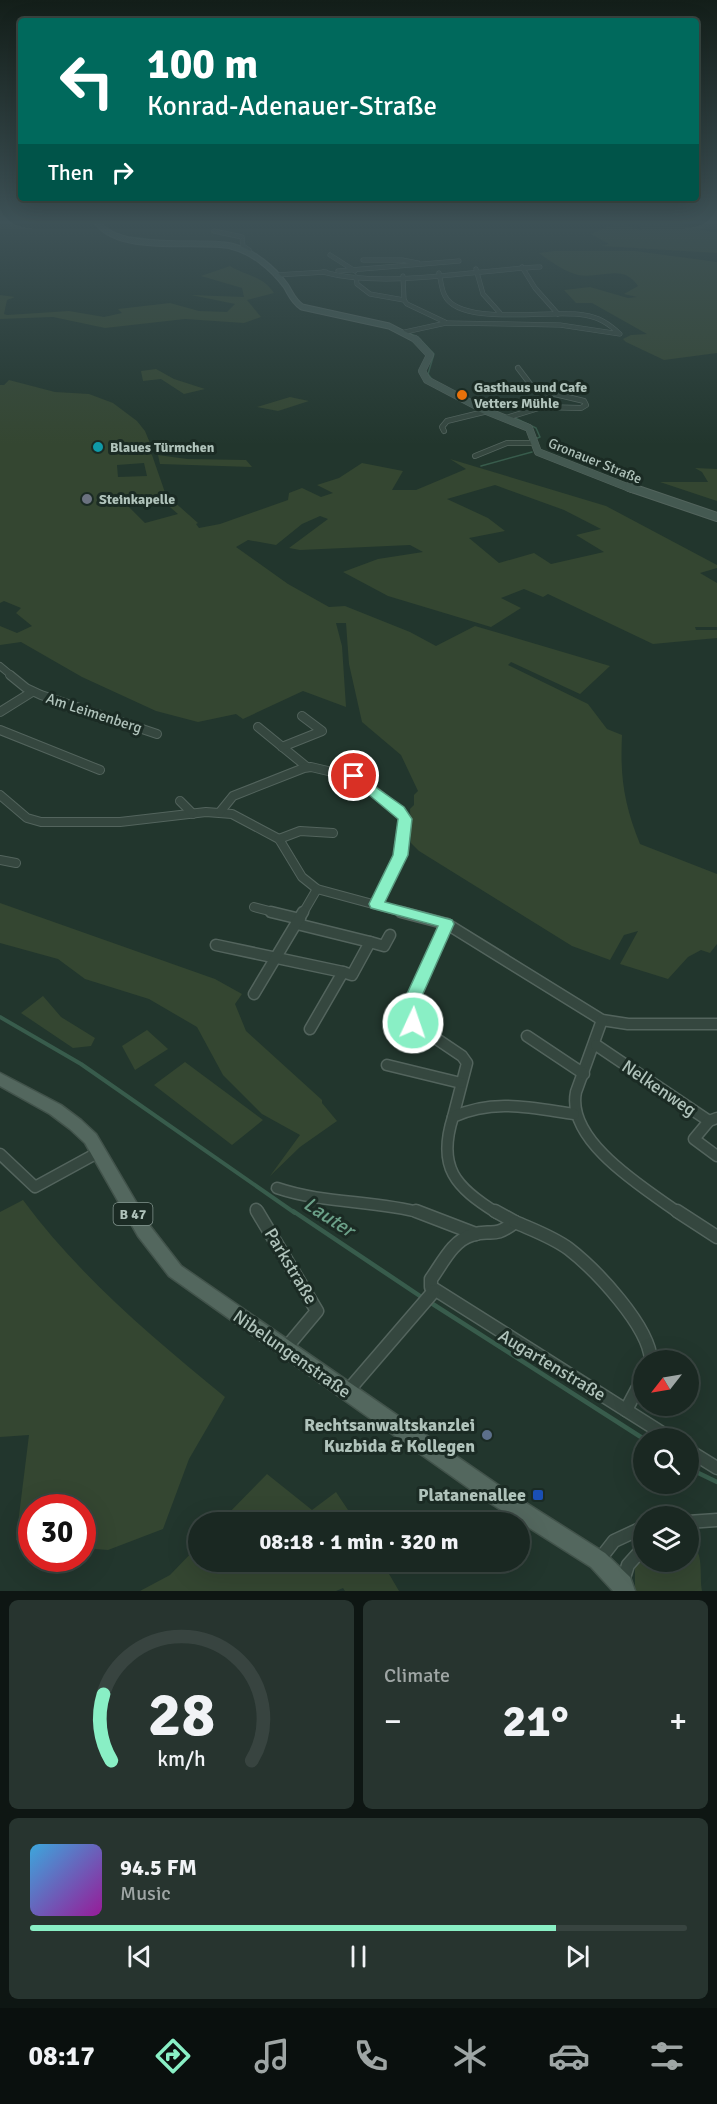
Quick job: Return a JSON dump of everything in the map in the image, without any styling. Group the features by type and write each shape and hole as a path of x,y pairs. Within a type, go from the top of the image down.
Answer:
{"main road":[{"name":"Nibelungenstraße","path":"0,1079 35,1096 86,1134 99,1152 136,1220 157,1252 175,1271 494,1494 598,1560 623,1588"}],"street":[{"name":"Gronauer Straße","path":"291,297 306,309 407,332 418,339 430,355 422,371 427,380 488,411 529,428 532,442 538,452 664,501 717,517"},
{"path":"388,297 404,300 420,312 446,322"},
{"path":"407,332 446,322 560,325 617,336 620,334 619,331 599,319 558,314 473,312 449,303 445,297"},
{"path":"485,297 492,309 502,314"},
{"path":"543,297 558,314"},
{"path":"506,418 542,407 581,408 586,405 584,400 534,389 518,368"},
{"path":"444,431 442,427 447,421 488,411"},
{"path":"475,456 507,443 532,442"},
{"name":"Am Leimenberg","path":"0,666 32,692 157,734"},
{"name":"Am Leimenberg","path":"0,712 32,692"},
{"path":"282,747 322,731 302,716"},
{"path":"258,727 307,767 358,778 399,810 405,819 400,855 377,904"},
{"path":"0,730 100,770"},
{"path":"220,812 226,802 234,796 307,767"},
{"path":"0,795 27,818 41,822 120,822 220,812 241,818 279,839 302,877 317,889 447,924 602,1020 628,1024 717,1024"},
{"path":"180,801 193,814"},
{"path":"279,839 300,831 333,833"},
{"path":"0,860 16,863"},
{"path":"254,994 317,889"},
{"path":"254,907 384,946 390,935"},
{"path":"447,924 414,996 408,1016 413,1023 462,1056 467,1063 445,1157 450,1172 481,1205 570,1250 621,1302 652,1350"},
{"path":"216,945 266,957 277,956 352,975 370,942"},
{"path":"310,1029 343,972"},
{"path":"602,1020 596,1045 574,1101 574,1114 584,1132 616,1167 717,1237"},
{"path":"527,1036 584,1074"},
{"name":"Nelkenweg","path":"596,1045 713,1119 694,1139 717,1156"},
{"path":"387,1065 461,1083"},
{"path":"453,1117 475,1106 495,1104 574,1114"},
{"path":"0,1154 35,1187 99,1152"},
{"path":"278,1188 298,1196 397,1207 431,1215 488,1237 498,1235 510,1220"},
{"name":"Parkstraße","path":"256,1209 317,1311 285,1350"},
{"path":"346,1392 432,1293 431,1280 458,1245 466,1238 476,1234"},
{"name":"Augartenstraße","path":"432,1293 654,1428"},
{"path":"626,1410 633,1397"},
{"path":"699,1457 717,1468"},
{"path":"699,1521 717,1520"},
{"path":"598,1560 614,1541 633,1532"},
{"path":"623,1588 628,1564 633,1559"}],"green space":[{"path":"0,297 14,297 7,300 4,314 7,315 69,311 104,317 122,313 118,309 170,303 199,311 227,312 235,304 202,297 258,297 247,300 261,317 244,323 185,319 105,328 53,317 0,319"},
{"path":"571,297 717,297 717,353 664,360 623,339 631,335 647,334 592,303 576,303"},
{"path":"156,369 174,379 205,389 184,394 161,379 143,381 141,371"},
{"path":"9,380 55,392 89,394 113,403 137,421 145,431 152,448 147,451 152,455 168,501 171,503 171,499 198,523 196,524 199,528 220,524 288,500 289,493 302,488 321,497 333,493 317,485 339,478 362,463 403,471 392,490 416,490 466,469 450,459 606,506 717,565 717,568 700,573 717,583 717,627 695,627 696,630 717,630 717,638 653,644 548,594 543,597 524,589 501,598 521,608 491,627 388,596 343,572 378,559 423,552 410,545 300,550 289,548 328,519 320,516 302,524 276,545 248,540 236,547 288,584 329,607 345,606 410,632 436,646 475,626 610,666 580,694 511,662 508,665 588,704 607,729 622,735 624,791 640,844 717,874 717,944 710,953 701,950 688,957 668,979 620,964 638,931 624,935 610,960 572,946 419,851 411,843 410,809 414,805 414,795 418,791 401,755 362,722 349,664 346,623 336,623 342,646 346,707 303,691 243,719 236,714 198,722 156,711 82,677 21,642 0,645 0,626 17,633 32,626 16,613 21,608 4,601 0,603 0,385 4,385","holes":["144,463 147,476 118,477 117,465","495,485 564,510 601,529 576,535 604,552 551,564 534,553 499,563 469,538 505,531 488,518 447,499","156,495 178,514 145,523 125,503"]},
{"path":"290,397 309,401 278,411 257,407"},
{"path":"158,455 187,459 246,460 252,467 160,464"},
{"path":"695,468 717,469 717,501 660,482 708,482 702,472"},
{"path":"0,903 215,979 242,994 235,1004 246,1031 322,1100 337,1121 300,1147 270,1176 300,1135 262,1114 223,1075 197,1027 149,999 85,979 58,959 0,943"},
{"path":"43,996 61,1017 95,1038 91,1046 73,1048 21,1013"},
{"path":"147,1030 168,1049 135,1070 122,1046"},
{"path":"185,1062 263,1120 232,1145 154,1085"},
{"path":"23,1200 68,1255 118,1305 225,1397 189,1459 163,1529 108,1550 96,1549 96,1494 22,1494 29,1435 0,1437 0,1212"},
{"path":"267,1474 312,1510 336,1492 349,1512 230,1512"},
{"path":"188,1556 188,1572 388,1572 399,1591 345,1591 343,1588 336,1591 140,1591 170,1575"},
{"path":"699,1557 702,1591 635,1591 635,1572 699,1572"}],"waterway":[{"path":"397,328 418,337 434,354 428,374 433,381"},
{"path":"515,418 536,428 540,437 535,439"},
{"path":"481,466 532,452"},
{"name":"Lauter","path":"0,1017 81,1064 295,1213"},
{"name":"Lauter","path":"293,1211 423,1298"},
{"name":"Lauter","path":"428,1301 633,1432"},
{"name":"Lauter","path":"699,1473 717,1482"}],"place":[{"name":"Gasthaus und Cafe Vetters Mühle","path":"462,395"},
{"name":"Blaues Türmchen","path":"98,447"},
{"name":"Steinkapelle","path":"87,499"},
{"name":"Rechtsanwaltskanzlei Kuzbida & Kollegen","path":"487,1435"},
{"name":"Platanenallee","path":"538,1495"}],"route":[{"path":"354,776 399,810 405,819 400,855 377,904 447,924 414,996 408,1016 413,1023"}]}
